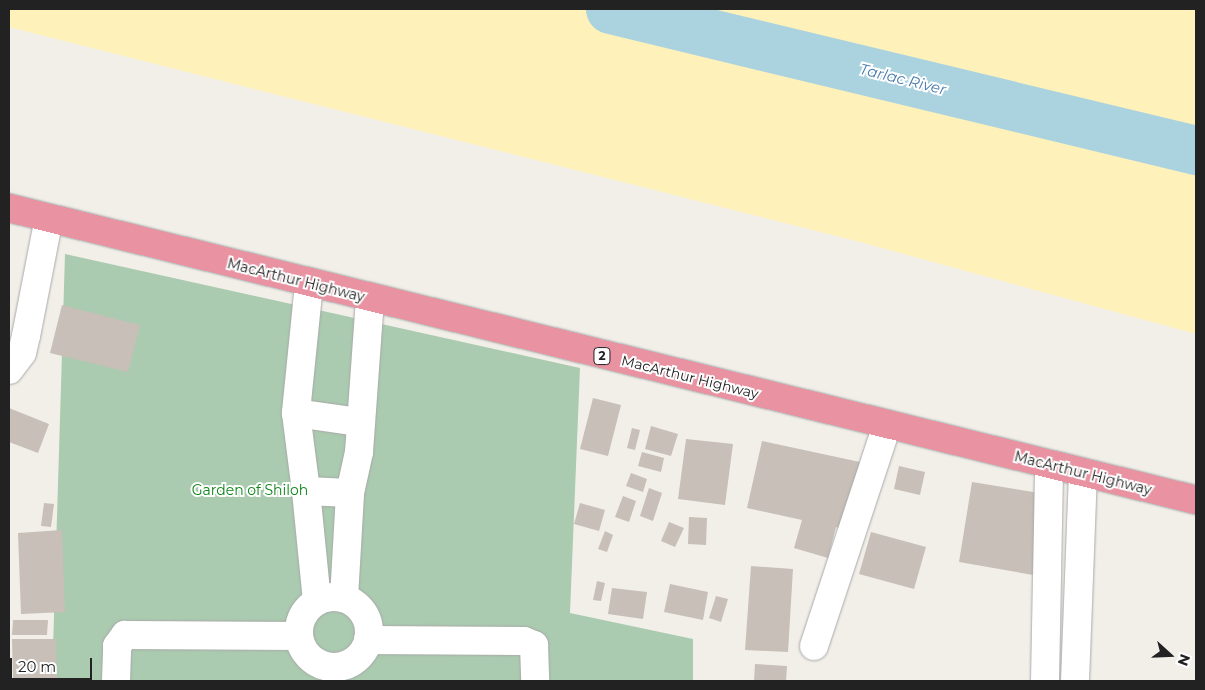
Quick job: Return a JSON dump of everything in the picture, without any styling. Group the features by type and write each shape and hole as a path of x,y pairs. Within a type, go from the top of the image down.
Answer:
{"highway":[{"name":"MacArthur Highway","path":"9,208 309,284 1196,500"}],"street":[{"path":"9,370 22,353 49,218"},
{"path":"309,284 296,413 317,601"},
{"path":"344,598 350,493 359,452 359,422 370,299"},
{"path":"296,413 359,422"},
{"path":"814,646 887,425"},
{"path":"1045,681 1049,465"},
{"path":"1075,681 1083,473"},
{"path":"306,491 350,493"},
{"path":"344,598 364,615 368,640 358,658 328,674 308,657 298,636 302,616 317,601 344,598"},
{"path":"116,681 118,646 125,635 298,636"},
{"path":"368,640 524,640 534,645 535,681"}],"sand":[{"path":"9,9 1196,9 1196,334 860,242 9,27"}],"green space":[{"name":"Garden of Shiloh","path":"65,254 580,368 570,613 693,639 693,681 52,681"}],"building":[{"path":"62,305 140,325 128,372 50,353"},
{"path":"593,398 621,405 608,456 580,449"},
{"path":"9,408 49,424 38,453 9,442"},
{"path":"651,426 678,434 671,456 645,449"},
{"path":"632,428 640,430 635,450 627,448"},
{"path":"686,439 733,444 725,505 678,499"},
{"path":"762,441 860,462 845,529 836,527 828,558 794,548 802,520 747,508"},
{"path":"642,452 664,458 661,472 638,466"},
{"path":"899,466 925,472 920,495 894,489"},
{"path":"631,473 647,479 643,492 626,486"},
{"path":"972,482 1046,494 1033,575 959,562"},
{"path":"649,488 662,493 653,521 640,516"},
{"path":"623,496 636,501 629,522 615,517"},
{"path":"44,503 54,504 51,527 41,526"},
{"path":"580,503 605,510 599,531 574,524"},
{"path":"689,517 707,518 706,545 688,544"},
{"path":"669,522 684,528 675,547 661,541"},
{"path":"62,530 65,612 21,614 18,533"},
{"path":"605,531 613,535 607,552 598,549"},
{"path":"871,532 926,547 914,589 859,574"},
{"path":"751,566 793,569 788,652 745,650"},
{"path":"597,581 605,583 601,601 593,600"},
{"path":"670,584 708,592 703,620 664,612"},
{"path":"612,588 647,592 643,619 608,614"},
{"path":"716,596 728,599 721,622 709,618"},
{"path":"13,620 48,620 47,635 12,635"},
{"path":"12,639 56,639 57,681 13,681"},
{"path":"755,664 787,666 786,681 754,681"}],"waterway":[{"name":"Tarlac River","path":"610,9 1196,150"}]}
